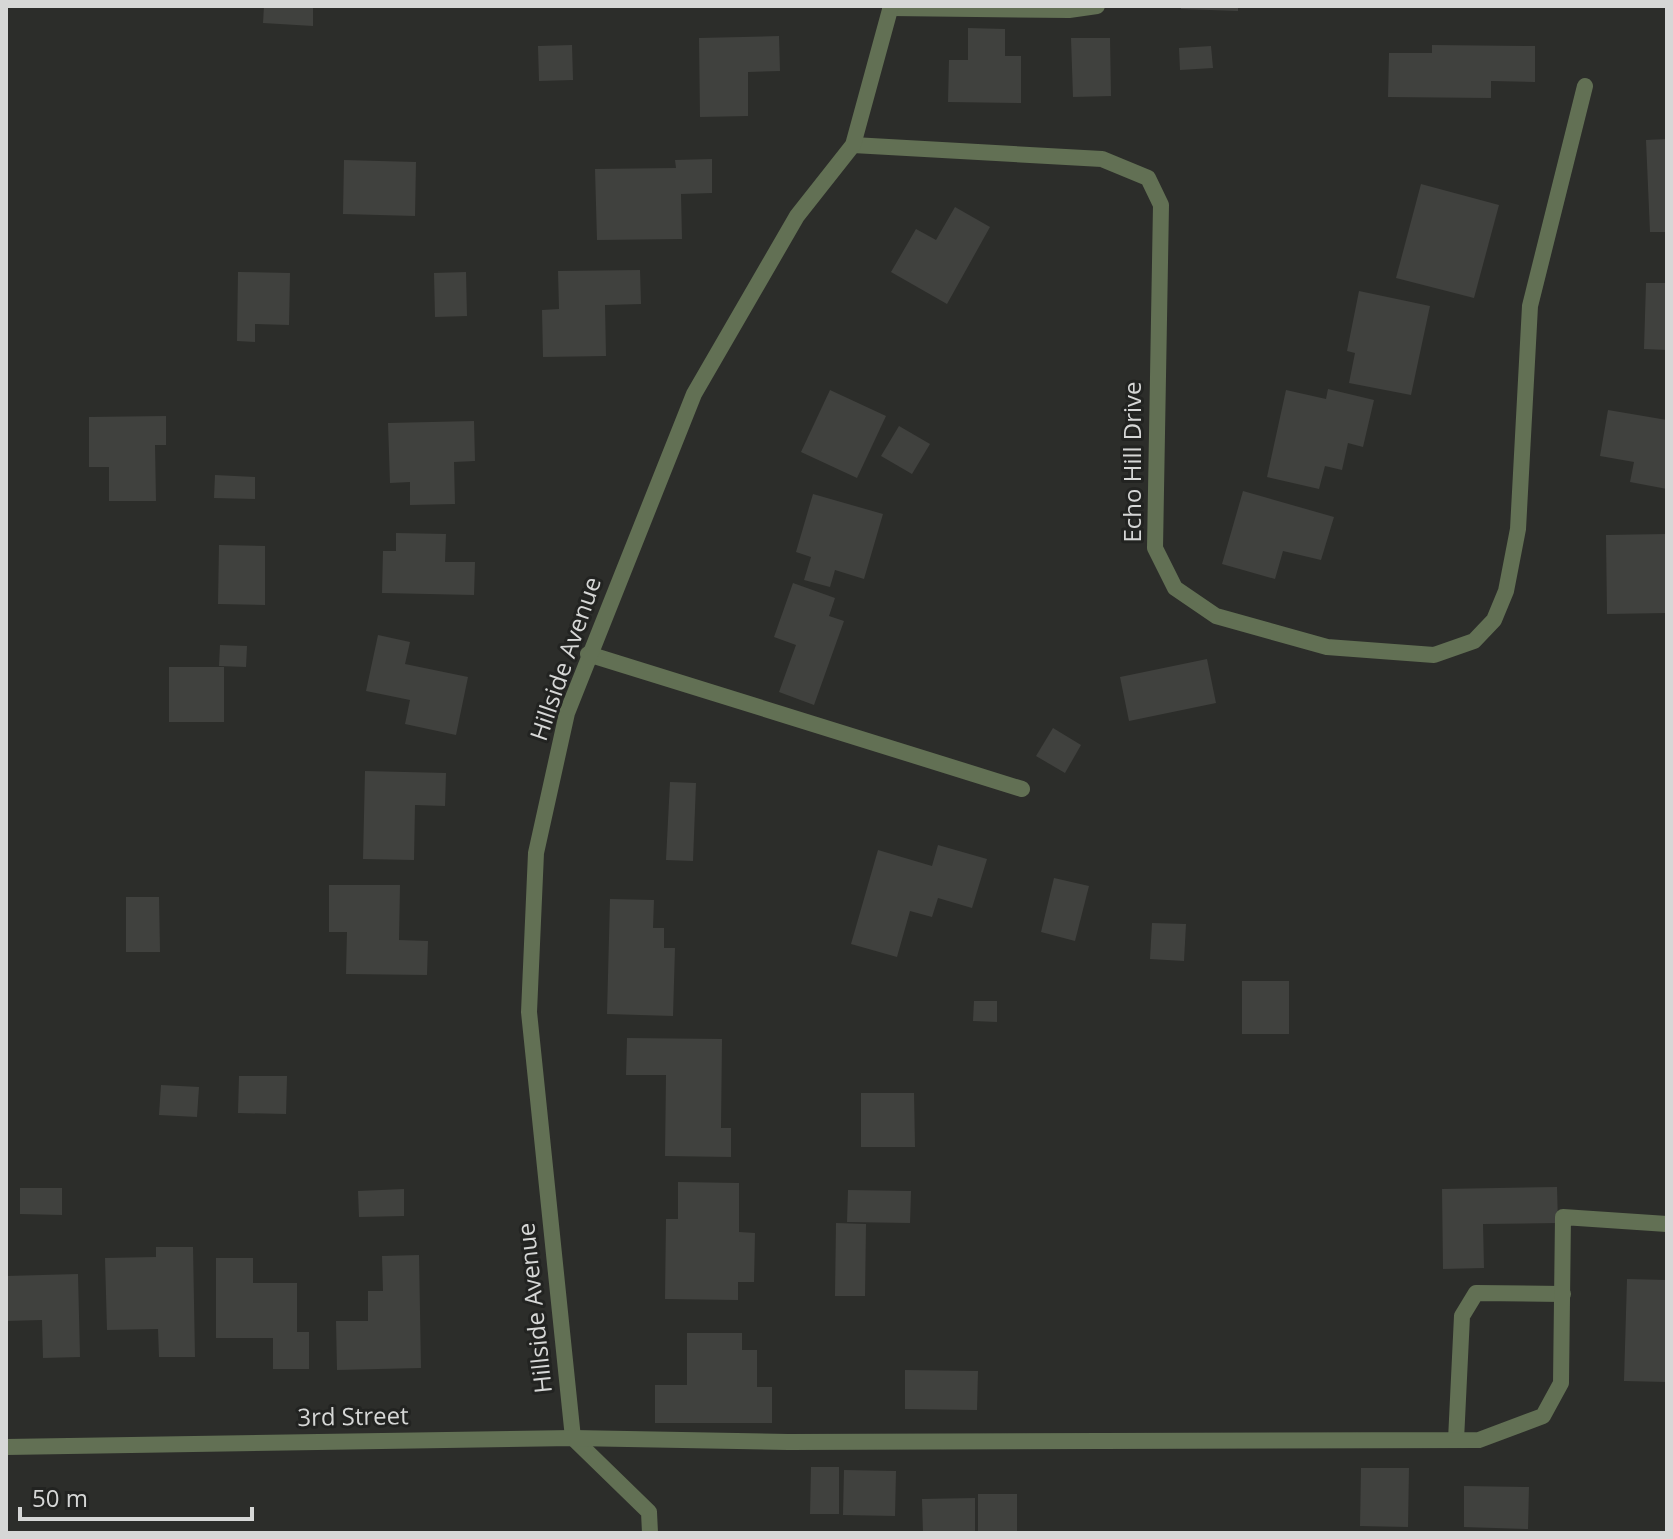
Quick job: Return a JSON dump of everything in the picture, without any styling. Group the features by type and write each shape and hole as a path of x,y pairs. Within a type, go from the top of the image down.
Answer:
{"street":[{"path":"890,7 1069,10 1097,6"},
{"name":"Hillside Avenue","path":"573,1438 529,1012 536,853 567,713 694,394 797,216 853,145 890,7"},
{"name":"Echo Hill Drive","path":"853,145 1102,159 1148,178 1161,205 1155,548 1175,588 1216,616 1327,647 1434,655 1474,641 1494,620 1506,591 1518,529 1530,306 1585,86"},
{"path":"588,654 1022,789"},
{"name":"3rd Street","path":"6,1447 573,1438 788,1442 1479,1440 1543,1416 1561,1383 1563,1217 1667,1224"},
{"path":"1456,1440 1462,1316 1476,1293 1563,1294"},
{"path":"573,1438 649,1512 650,1533"}],"building":[{"path":"264,6 313,6 313,26 263,23"},
{"path":"1181,6 1238,6 1238,11 1181,9"},
{"path":"968,28 1005,29 1005,56 1021,56 1021,103 948,102 949,60 968,60"},
{"path":"779,36 780,71 748,72 748,116 700,117 699,38"},
{"path":"1071,38 1110,38 1111,96 1073,97"},
{"path":"572,45 573,80 539,81 538,46"},
{"path":"1432,45 1535,46 1535,82 1491,81 1491,98 1388,97 1389,53 1432,53"},
{"path":"1211,46 1213,68 1180,70 1179,48"},
{"path":"1667,139 1667,232 1650,232 1646,140"},
{"path":"712,159 712,193 681,194 682,239 597,240 595,169 676,168 675,160"},
{"path":"344,160 416,162 415,216 343,214"},
{"path":"1421,184 1499,205 1474,298 1396,278"},
{"path":"955,207 990,227 947,304 891,272 916,229 936,240"},
{"path":"640,270 641,304 605,305 606,356 543,357 542,310 559,309 558,271"},
{"path":"238,272 290,273 289,325 255,324 255,342 237,341"},
{"path":"466,272 467,316 435,317 434,273"},
{"path":"1646,283 1667,283 1667,350 1644,349"},
{"path":"1359,291 1430,306 1411,395 1349,383 1355,353 1347,351"},
{"path":"1328,389 1374,400 1363,447 1348,443 1342,470 1325,466 1319,489 1267,477 1286,390 1326,399"},
{"path":"830,390 886,416 857,478 801,452"},
{"path":"1608,410 1667,420 1667,489 1630,482 1634,462 1600,456"},
{"path":"166,416 166,445 155,445 156,501 109,501 109,467 89,467 89,417"},
{"path":"474,421 475,461 454,462 455,504 410,505 410,482 390,483 388,423"},
{"path":"899,426 930,444 912,474 881,456"},
{"path":"215,475 255,477 255,499 214,498"},
{"path":"1243,491 1334,517 1321,560 1283,551 1275,579 1222,564"},
{"path":"813,494 883,514 864,579 835,570 830,587 804,580 811,557 796,552"},
{"path":"396,533 446,534 445,562 475,562 474,595 382,593 383,551 396,551"},
{"path":"1667,534 1667,613 1607,614 1606,535"},
{"path":"219,545 265,546 265,605 218,604"},
{"path":"793,583 835,598 829,616 844,621 814,705 779,692 796,645 774,637"},
{"path":"378,635 410,642 405,664 468,677 456,735 405,724 410,700 366,691"},
{"path":"220,645 247,646 246,667 219,666"},
{"path":"1207,659 1216,703 1129,721 1120,677"},
{"path":"169,667 224,667 224,722 169,722"},
{"path":"1053,728 1081,745 1065,773 1036,756"},
{"path":"365,771 446,773 445,806 415,805 414,860 363,859"},
{"path":"670,782 696,783 693,861 666,860"},
{"path":"938,845 987,859 972,908 938,898 932,917 910,911 897,957 851,944 878,850 932,866"},
{"path":"1054,878 1089,886 1075,941 1041,932"},
{"path":"329,885 400,885 399,940 428,941 427,975 346,974 347,932 329,932"},
{"path":"126,897 159,897 160,952 126,952"},
{"path":"610,899 654,900 653,928 664,928 664,948 675,948 673,1016 607,1014"},
{"path":"1152,923 1186,924 1184,961 1150,959"},
{"path":"1242,981 1289,981 1289,1034 1242,1034"},
{"path":"974,1001 997,1001 997,1022 973,1021"},
{"path":"627,1038 722,1039 721,1128 731,1128 731,1157 665,1156 666,1075 626,1075"},
{"path":"239,1076 287,1076 286,1114 238,1113"},
{"path":"161,1085 199,1087 197,1117 159,1115"},
{"path":"861,1093 914,1093 915,1147 861,1147"},
{"path":"678,1182 739,1183 739,1232 755,1233 754,1282 738,1282 738,1300 665,1299 666,1219 678,1219"},
{"path":"1557,1187 1558,1223 1483,1224 1484,1268 1443,1269 1442,1189"},
{"path":"20,1188 62,1188 62,1215 20,1214"},
{"path":"404,1189 404,1216 359,1217 358,1191"},
{"path":"848,1190 911,1191 910,1223 847,1222"},
{"path":"836,1223 866,1224 865,1296 835,1296"},
{"path":"156,1247 193,1247 195,1357 159,1357 158,1329 107,1330 105,1258 156,1257"},
{"path":"419,1255 421,1368 337,1370 336,1321 368,1321 368,1291 383,1291 382,1256"},
{"path":"216,1258 253,1258 253,1283 297,1283 297,1332 309,1332 309,1369 273,1369 273,1338 216,1338"},
{"path":"78,1274 80,1357 43,1358 42,1320 6,1321 6,1276"},
{"path":"1627,1279 1667,1280 1667,1382 1624,1381"},
{"path":"687,1333 742,1333 742,1350 757,1350 757,1387 772,1387 772,1423 655,1423 655,1385 687,1385"},
{"path":"905,1370 978,1371 977,1410 905,1409"},
{"path":"811,1467 839,1467 839,1514 810,1514"},
{"path":"1361,1468 1409,1468 1408,1527 1360,1526"},
{"path":"844,1470 896,1471 895,1516 843,1515"},
{"path":"1464,1486 1529,1487 1528,1529 1464,1527"},
{"path":"978,1494 1017,1494 1017,1533 978,1533"},
{"path":"975,1498 975,1533 923,1533 922,1499"}]}
